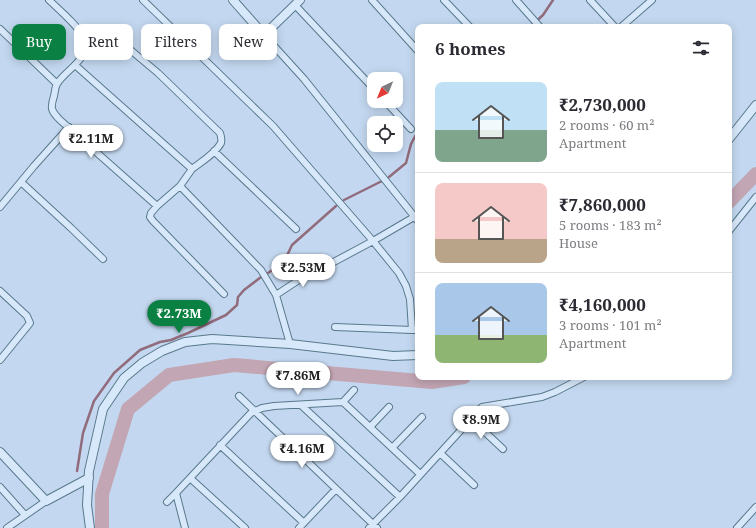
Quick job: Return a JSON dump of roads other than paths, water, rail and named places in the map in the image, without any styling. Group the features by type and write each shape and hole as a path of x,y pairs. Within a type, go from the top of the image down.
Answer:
{"street":[{"path":"49,0 74,26"},
{"path":"143,0 273,126 399,273 406,286 410,299 415,330 335,327"},
{"path":"233,0 254,24"},
{"path":"372,0 415,48"},
{"path":"444,0 467,24"},
{"path":"516,0 537,24"},
{"path":"590,0 612,24"},
{"path":"624,24 652,0"},
{"path":"275,24 298,2 367,81"},
{"path":"0,29 57,84"},
{"path":"277,49 304,79 415,218"},
{"path":"133,52 158,73 220,133 222,139 221,143 214,151 192,169 180,186 157,206 151,213 150,217 224,294"},
{"path":"78,60 57,84 51,106 52,110 55,115 157,206"},
{"path":"75,65 192,169"},
{"path":"732,135 756,105"},
{"path":"392,108 411,129"},
{"path":"0,207 69,127"},
{"path":"214,151 296,229"},
{"path":"21,182 104,260"},
{"path":"180,186 266,277 276,295 290,344"},
{"path":"732,227 756,197"},
{"path":"276,295 320,266 330,264 415,220"},
{"path":"0,291 27,316 30,323 0,360"},
{"path":"90,528 87,505 89,471 103,409 124,378 142,363 162,351 184,342 212,339 290,344 393,356 415,355"},
{"path":"239,396 336,488 373,527 482,407 542,397 578,380"},
{"path":"167,502 254,411 274,406 343,402 354,390"},
{"path":"343,402 420,474"},
{"path":"302,405 400,497"},
{"path":"370,428 389,407"},
{"path":"392,448 422,417"},
{"path":"471,419 503,449"},
{"path":"220,445 304,523"},
{"path":"0,452 46,501"},
{"path":"440,453 474,485"},
{"path":"7,528 46,501 89,478"},
{"path":"190,478 244,528"},
{"path":"0,487 25,515"},
{"path":"299,528 336,488"},
{"path":"176,493 185,528"},
{"path":"737,528 756,507"}],"waterway":[{"path":"533,24 543,15 553,0"},
{"path":"389,177 406,163 411,144 415,137"},
{"path":"732,199 756,174"},
{"path":"344,200 382,181"},
{"path":"268,273 284,262 292,245 336,206"},
{"path":"77,471 83,433 94,401 114,373 140,350 160,342 171,340 226,315 237,305 238,297 244,290 261,277"},
{"path":"102,528 102,494 128,409 169,375 234,365 432,382 445,380"}]}
